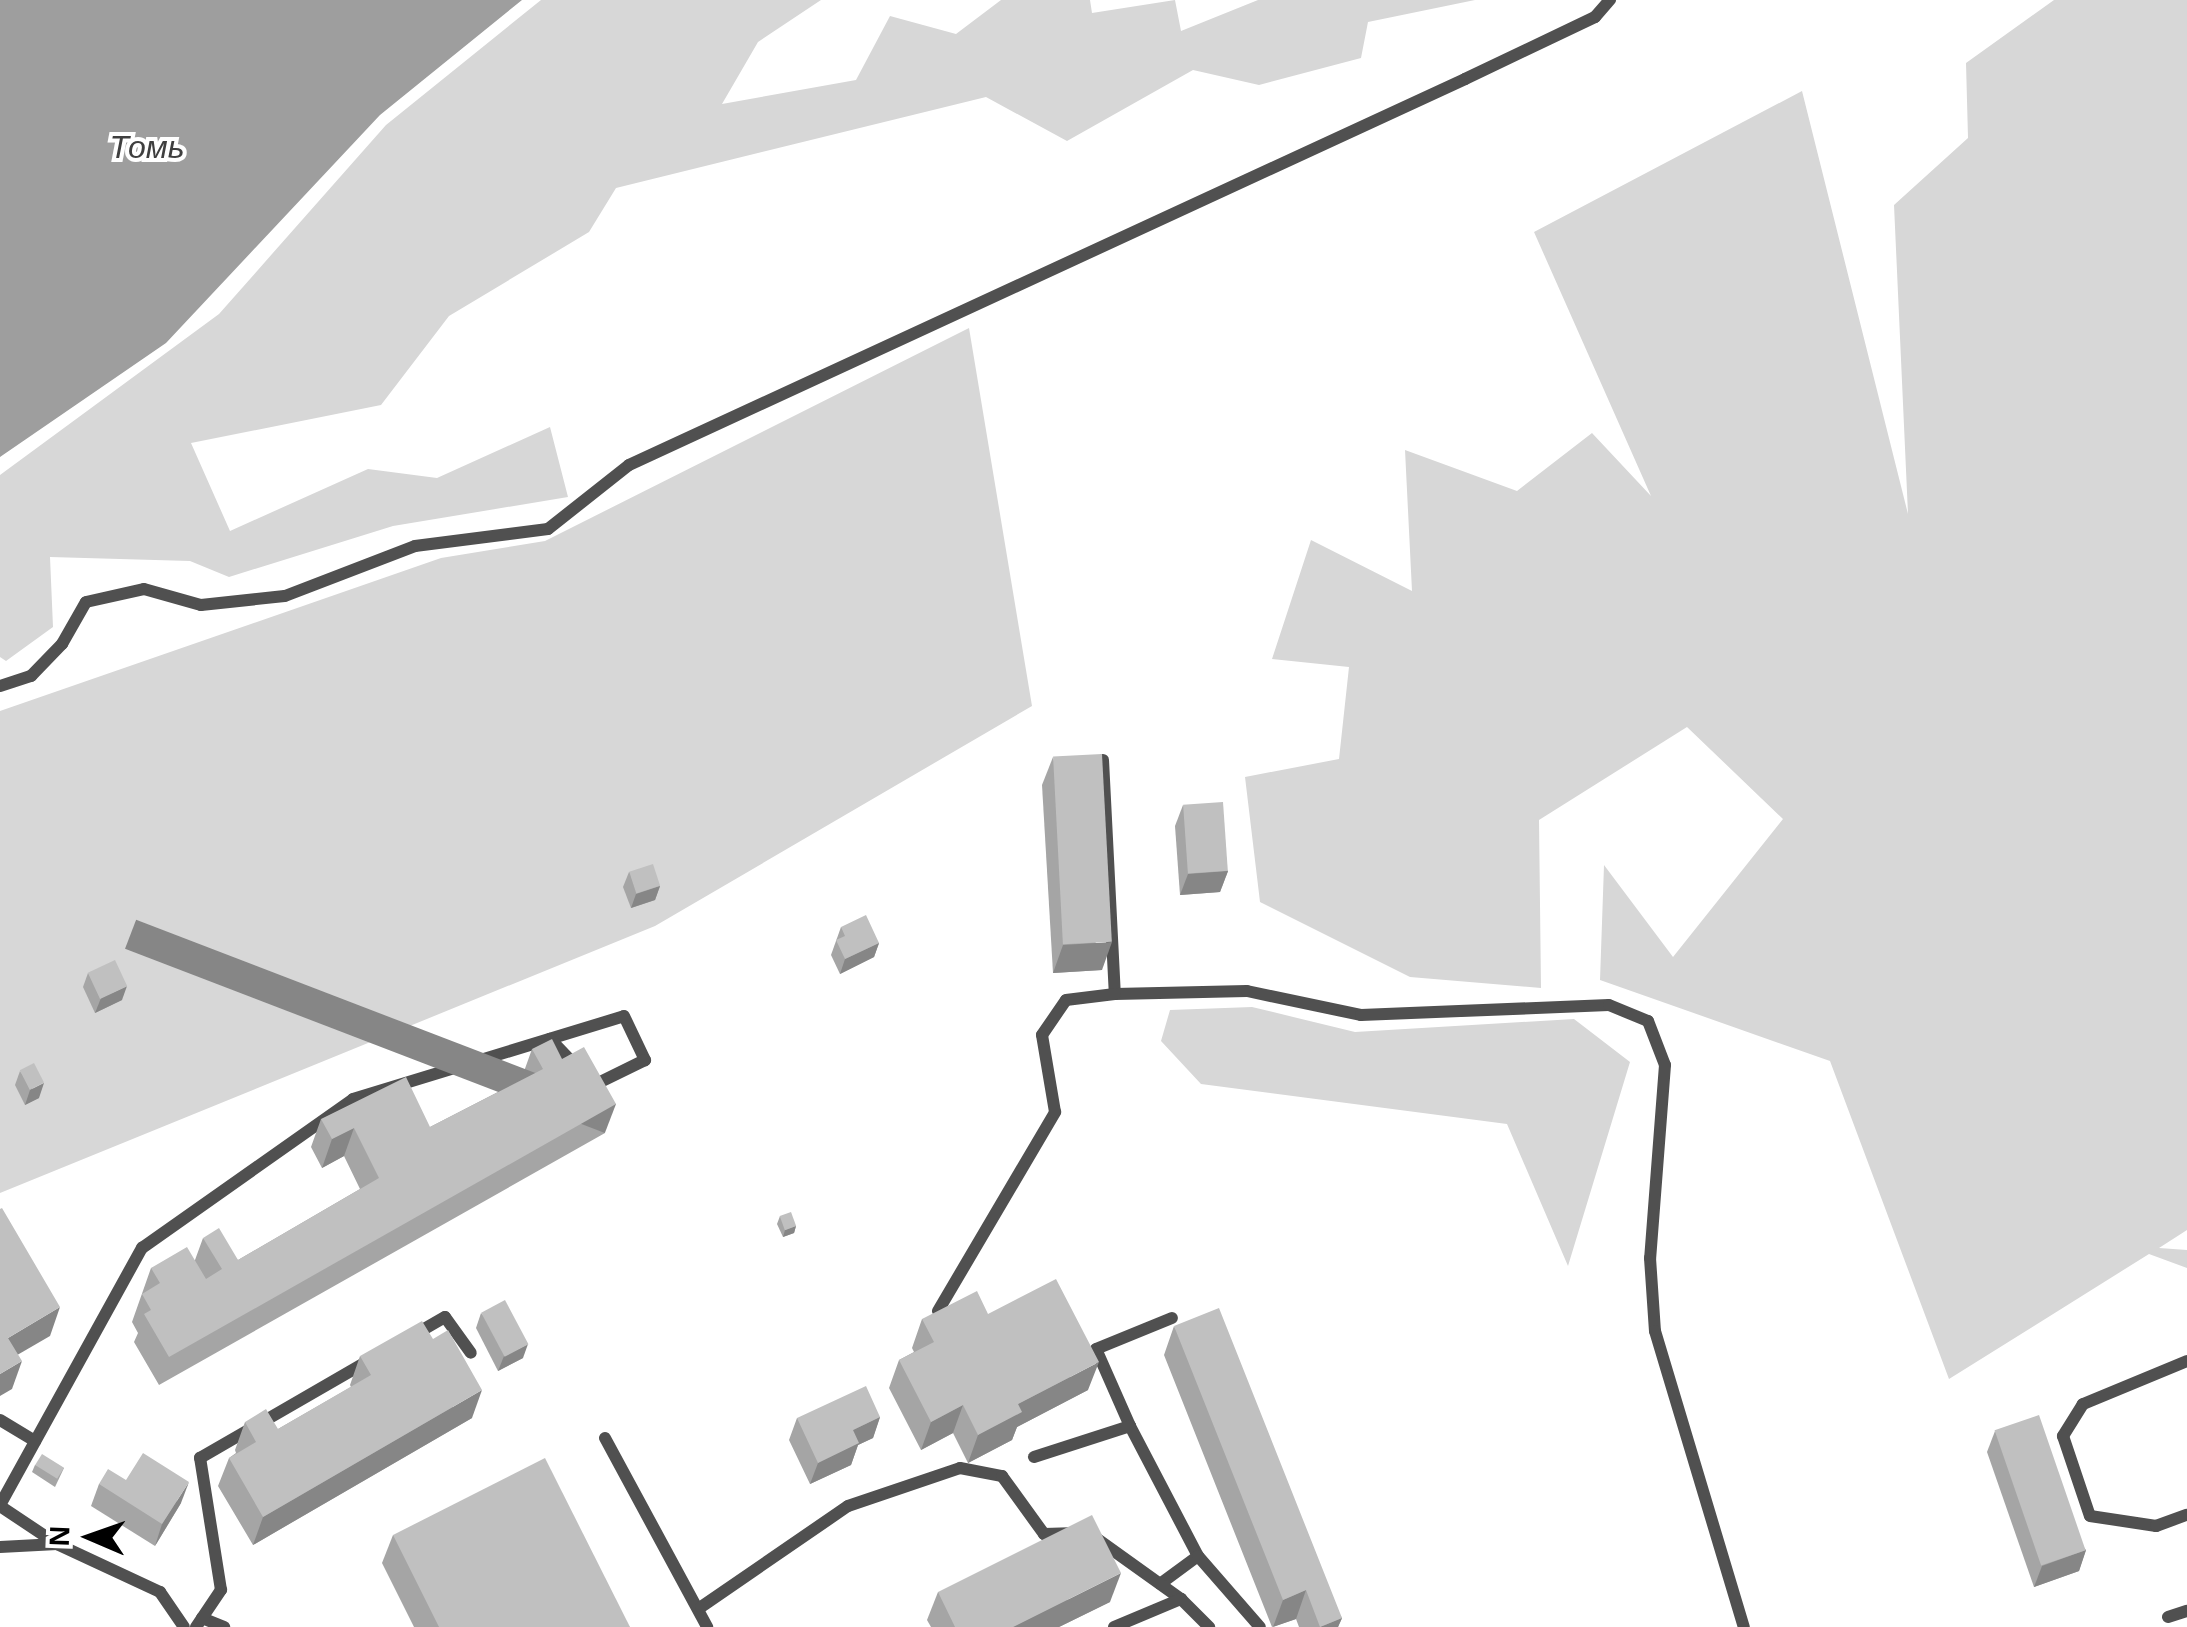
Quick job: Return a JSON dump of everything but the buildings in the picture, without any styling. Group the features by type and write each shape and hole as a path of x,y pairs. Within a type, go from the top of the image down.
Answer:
{"lane":[{"path":"0,686 31,676 62,644 86,602 144,590 201,605 284,596 415,546 548,530 629,466 1595,17 1610,0"},
{"path":"1103,760 1115,994"},
{"path":"938,1312 1055,1112 1042,1035 1066,1000 1115,994 1247,991 1361,1015 1609,1005 1648,1021 1666,1064 1650,1258 1656,1331 1744,1627"},
{"path":"184,1627 160,1592 56,1544 0,1505 142,1248 353,1098 624,1016 645,1060 594,1085 550,1039"},
{"path":"396,1345 445,1316 471,1353"},
{"path":"1172,1318 1096,1350 1130,1426 1198,1556 1260,1627"},
{"path":"224,1627 199,1622 221,1590 200,1458 380,1354"},
{"path":"2187,1362 2083,1404 2063,1436 2090,1516 2156,1526 2187,1515"},
{"path":"0,1420 35,1441"},
{"path":"1034,1457 1130,1426"},
{"path":"604,1438 701,1608 707,1627"},
{"path":"701,1608 848,1506 960,1468 1002,1476 1044,1534 1088,1532 1181,1599 1209,1627"},
{"path":"0,1547 56,1544"},
{"path":"1160,1584 1198,1556"},
{"path":"1114,1627 1181,1599"},
{"path":"2168,1617 2187,1611"}],"shaded area":[{"path":"541,0 821,0 758,42 722,104 856,80 890,16 956,34 1001,0 1090,0 1092,13 1175,0 1181,31 1258,0 1475,0 1368,22 1361,58 1259,85 1193,70 1067,141 986,97 616,188 589,232 449,316 381,405 191,443 230,531 368,469 437,478 550,427 568,497 393,526 229,577 190,561 50,557 53,627 6,661 0,657 0,475 219,314 386,125"},
{"path":"2054,0 2187,0 2187,1230 2159,1248 2187,1250 2187,1268 2149,1254 1949,1379 1830,1061 1600,980 1604,865 1673,957 1783,819 1687,727 1539,820 1541,988 1410,977 1260,902 1245,777 1339,759 1349,667 1272,659 1311,540 1412,591 1405,450 1517,491 1592,433 1651,496 1534,232 1802,91 1908,514 1894,205 1968,138 1966,63"},
{"path":"969,328 1032,706 655,926 0,1193 0,711 441,558 545,541"},
{"path":"1252,1007 1355,1032 1574,1019 1630,1062 1568,1266 1507,1124 1201,1084 1161,1041 1170,1010"}],"water":[{"name":"Томь","path":"0,0 522,0 380,115 166,343 0,457"}]}
